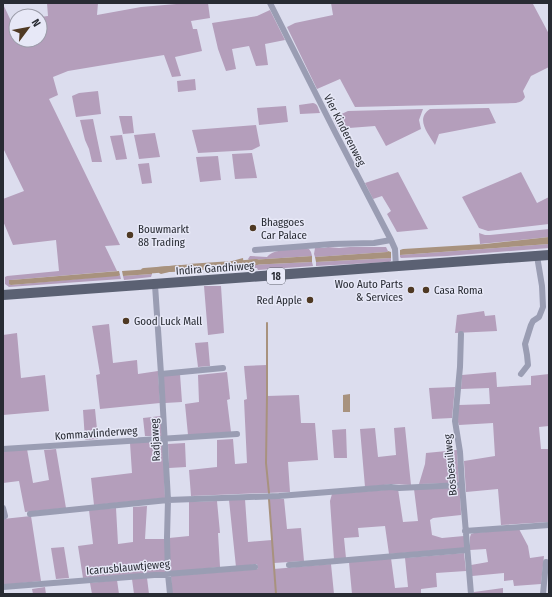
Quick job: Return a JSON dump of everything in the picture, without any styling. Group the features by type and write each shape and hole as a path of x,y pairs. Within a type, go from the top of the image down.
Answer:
{"main road":[{"name":"Indira Gandhiweg","path":"3,295 155,285 396,263 549,255"}],"street":[{"name":"Vier Kinderenweg","path":"270,3 391,240 395,249 396,263"},
{"path":"255,250 332,244 374,243 391,240"},
{"path":"521,374 528,365 528,355 525,344 531,325 533,321 539,317 543,307 542,286 537,256"},
{"name":"Radjaweg","path":"155,285 168,500 167,538 170,594"},
{"name":"Bosbesuilweg","path":"461,334 460,367 455,421 460,452 471,594"},
{"path":"161,374 223,368"},
{"name":"Kommavlinderweg","path":"3,449 237,434"},
{"path":"30,514 168,500 258,497 391,487 399,488 462,485"},
{"path":"3,508 4,516"},
{"path":"465,531 549,525"},
{"path":"290,565 467,550"},
{"path":"543,594 546,562"},
{"name":"Icarusblauwtjeweg","path":"3,587 255,566"}],"shaded area":[{"path":"47,3 98,3 97,15 141,7 208,3 210,18 191,21 193,29 197,29 202,51 175,57 181,76 172,77 164,55 68,71 53,77 58,95 49,99 120,245 105,246 117,271 9,280 11,285 120,275 121,279 9,287 5,284 5,277 7,276 59,271 56,240 13,245 3,221 3,199 24,191 3,148 3,4 8,15 8,48 48,48"},
{"path":"331,3 544,3 533,4 549,34 549,67 531,76 523,91 525,97 516,103 355,107 340,79 317,89 287,27 295,23 333,15"},
{"path":"270,10 285,40 265,44 268,65 256,66 249,46 232,49 236,69 226,71 218,49 212,23 257,16"},
{"path":"195,79 196,90 178,92 177,81"},
{"path":"98,91 101,114 76,117 72,96 79,93"},
{"path":"313,103 317,105 320,113 300,114 299,105"},
{"path":"286,106 288,122 259,125 257,108"},
{"path":"489,108 496,123 439,134 435,145 426,131 423,122 423,117 430,109"},
{"path":"423,109 419,120 421,129 386,146 375,126 349,128 340,132 333,118 348,111"},
{"path":"119,116 132,116 134,133 123,134"},
{"path":"93,119 102,162 92,162 80,120"},
{"path":"256,125 260,146 252,150 198,153 192,130"},
{"path":"155,133 160,157 139,159 134,135"},
{"path":"122,135 127,159 116,160 110,136"},
{"path":"252,153 257,178 235,179 232,154"},
{"path":"218,156 221,180 200,182 196,157"},
{"path":"149,163 152,183 142,184 138,164"},
{"path":"398,172 428,229 397,232 387,214 391,211 382,196 373,199 365,183"},
{"path":"521,172 537,203 549,197 549,224 488,231 479,228 462,197"},
{"path":"549,229 549,237 480,244 479,233 490,235"},
{"path":"549,237 549,244 400,255 400,250 403,249 485,244"},
{"path":"549,244 549,248 447,256 400,257 400,255"},
{"path":"386,247 388,251 315,257 315,248"},
{"path":"309,249 312,256 248,259 250,256 267,257 270,254 280,251"},
{"path":"387,252 391,252 391,258 316,262 315,257"},
{"path":"312,256 312,262 249,265 249,260"},
{"path":"243,258 244,267 188,271 188,264 232,261"},
{"path":"391,258 391,261 389,262 316,266 316,262"},
{"path":"312,262 313,266 258,270 257,268 251,268 249,265"},
{"path":"181,265 181,271 159,273 158,267"},
{"path":"152,269 152,274 123,276 122,271"},
{"path":"119,271 120,275 118,276 9,284 9,280"},
{"path":"152,274 151,277 124,280 123,276"},
{"path":"204,286 221,286 224,333 208,335"},
{"path":"484,311 485,316 495,315 497,331 455,333 457,315"},
{"path":"109,324 113,363 137,360 138,374 158,371 160,403 100,409 96,375 100,374 92,326"},
{"path":"17,333 21,378 45,375 49,411 3,415 3,335"},
{"path":"208,342 210,366 198,367 195,343"},
{"path":"267,365 267,396 299,395 301,423 315,423 318,460 288,462 290,492 191,496 189,470 217,467 217,440 233,439 235,464 247,463 244,400 247,399 244,366"},
{"path":"227,372 230,399 227,400 231,432 188,435 185,404 199,402 198,375"},
{"path":"496,372 497,387 531,385 531,376 549,374 549,426 539,427 541,449 549,449 549,522 501,525 498,489 466,492 464,461 495,456 493,423 459,425 457,419 459,405 490,404 489,388 461,389 462,375"},
{"path":"180,374 182,402 165,403 163,376"},
{"path":"455,387 452,418 432,419 429,388"},
{"path":"350,394 350,412 343,412 343,395"},
{"path":"95,409 98,439 85,440 83,410"},
{"path":"161,416 162,436 145,436 143,418"},
{"path":"405,427 411,485 393,484 365,487 360,429 375,428 378,457 396,455 394,428"},
{"path":"346,429 347,458 334,458 332,430"},
{"path":"163,441 165,498 94,505 91,478 132,473 130,443"},
{"path":"185,443 186,467 169,468 168,444"},
{"path":"27,449 33,483 49,480 44,450 56,449 66,508 25,512 19,481 3,483 3,451"},
{"path":"457,450 459,483 419,484 425,464 426,453"},
{"path":"458,487 460,489 461,515 433,518 430,520 432,535 442,538 464,536 465,548 389,554 385,526 358,528 359,537 344,538 346,558 334,559 330,501 332,494 398,489 403,522 418,521 414,489"},
{"path":"245,499 248,542 272,540 269,499 284,499 287,529 301,528 304,561 274,563 274,569 331,564 334,594 172,594 171,576 258,569 257,564 236,567 229,500"},
{"path":"217,501 220,533 218,533 220,567 170,572 169,538 189,536 189,502"},
{"path":"147,506 145,539 165,539 166,572 83,578 78,546 93,544 89,510 116,508 118,544 133,542 133,507"},
{"path":"31,516 41,581 3,585 3,519"},
{"path":"519,529 528,546 530,558 544,556 541,584 514,586 513,580 504,581 504,573 472,576 471,565 488,562 486,549 470,550 471,534"},
{"path":"64,547 69,578 56,579 51,548"},
{"path":"464,553 466,571 436,573 437,587 421,589 421,594 352,594 349,562 391,558 395,588 408,587 405,558"},
{"path":"147,578 149,594 134,594 132,579"},
{"path":"117,580 119,594 92,594 90,583"},
{"path":"45,587 46,594 33,594 32,589"},
{"path":"503,588 503,594 474,594 474,592"}],"waterway":[{"path":"235,264 256,262"},
{"path":"144,271 194,267"},
{"path":"267,323 266,463 269,493"},
{"path":"269,499 276,594"}],"place":[{"name":"Bhaggoes Car Palace","path":"253,228"},
{"name":"Bouwmarkt 88 Trading","path":"130,235"},
{"name":"Woo Auto Parts & Services","path":"411,290"},
{"name":"Casa Roma","path":"426,290"},
{"name":"Red Apple","path":"310,300"},
{"name":"Good Luck Mall","path":"126,321"}]}
